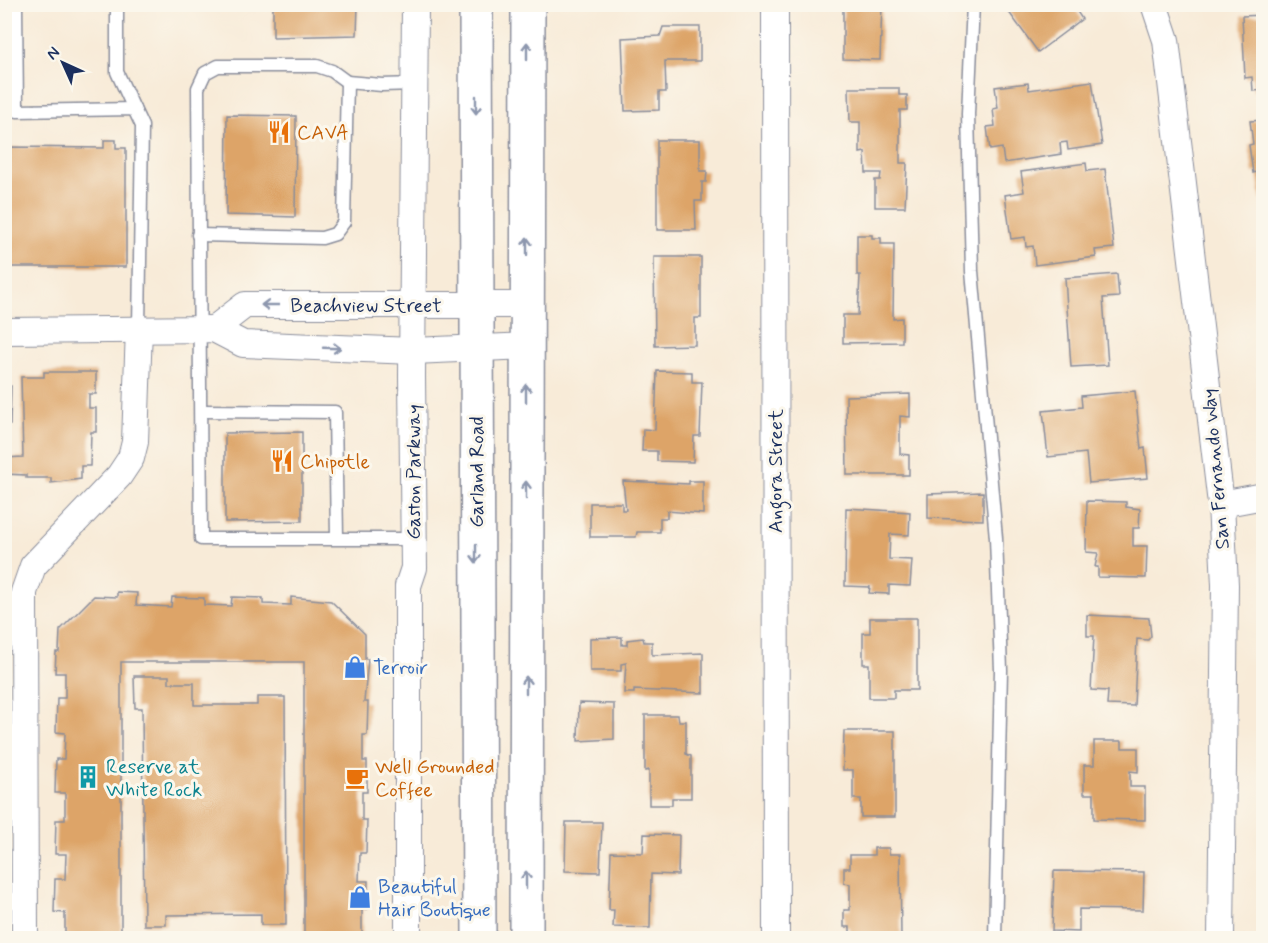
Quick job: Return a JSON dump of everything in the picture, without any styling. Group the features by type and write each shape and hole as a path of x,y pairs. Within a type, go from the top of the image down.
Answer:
{"main road":[{"name":"Garland Road","path":"476,4 475,348 479,939"},
{"path":"526,939 528,4"}],"street":[{"name":"Gaston Parkway","path":"408,939 408,586 414,568 412,351 416,4"},
{"name":"Angora Street","path":"775,4 776,939"},
{"name":"San Fernando Way","path":"1154,4 1167,40 1221,504 1225,585 1221,939"},
{"name":"Beachview Street","path":"207,329 245,305 527,305"},
{"path":"25,939 24,592 33,566 119,476 131,458 135,442 139,328"},
{"name":"Beachview Street","path":"4,331 207,329 243,344 412,351 526,346"},
{"path":"1221,504 1263,496"}],"lane":[{"path":"16,4 17,111 134,109"},
{"path":"117,4 117,72 142,126 139,328"},
{"path":"973,4 968,114 972,272 996,538 1001,669 995,939"},
{"path":"413,539 337,537 201,539 201,411 207,329 198,235 198,88 206,73 218,66 317,66 332,71 347,82 382,85 415,84"},
{"path":"198,235 322,238 335,234 344,222 347,82"},
{"path":"201,411 335,412 337,537"}],"building":[{"path":"273,4 358,4 357,35 273,37"},
{"path":"843,4 882,4 880,60 843,59"},
{"path":"1003,4 1072,4 1082,19 1038,52"},
{"path":"1264,15 1264,90 1253,91 1252,77 1245,78 1242,16"},
{"path":"663,27 700,27 700,61 665,61 666,92 659,92 659,110 625,111 622,38 660,36"},
{"path":"1092,81 1102,145 1068,150 1067,142 1060,143 1061,154 1004,163 1002,148 990,150 987,127 995,126 993,109 998,108 995,87 1028,83 1029,90"},
{"path":"849,88 899,88 899,95 907,95 907,110 900,110 900,163 907,163 905,207 875,207 875,180 880,180 881,173 866,173 865,152 860,153 860,122 850,122"},
{"path":"227,115 296,116 295,217 226,215"},
{"path":"1264,120 1264,198 1261,199 1257,172 1253,173 1249,145 1253,144 1250,121"},
{"path":"104,140 116,140 116,148 126,148 126,267 6,267 6,147 104,148"},
{"path":"657,140 700,140 700,171 707,171 706,182 702,182 702,201 695,201 696,230 657,230"},
{"path":"1086,163 1087,171 1105,169 1114,248 1095,250 1096,257 1035,265 1033,246 1026,247 1025,237 1011,239 1005,195 1024,192 1021,172"},
{"path":"857,235 872,235 872,238 881,238 881,244 894,244 893,319 902,318 902,342 843,343 843,315 858,315 860,275 857,275"},
{"path":"654,257 701,257 701,318 695,318 695,345 655,346"},
{"path":"1117,274 1119,297 1103,298 1108,365 1071,367 1065,278"},
{"path":"657,371 692,372 692,382 702,382 700,436 694,436 693,462 657,461 657,451 642,451 643,429 655,430"},
{"path":"44,372 96,372 96,394 89,394 89,408 96,408 96,432 91,432 90,466 81,466 81,479 51,483 51,478 26,478 26,475 4,474 4,458 23,457 21,377 44,377"},
{"path":"5,386 11,386 10,425 5,425"},
{"path":"1135,391 1141,449 1145,448 1148,478 1089,483 1086,453 1048,457 1043,411 1082,407 1081,396"},
{"path":"910,394 910,417 900,416 900,454 909,455 909,475 847,475 846,396"},
{"path":"302,432 302,521 225,522 225,433"},
{"path":"623,481 689,484 689,481 703,481 703,514 667,511 667,518 660,518 660,532 637,532 636,537 590,537 590,503 622,503 622,510 626,510"},
{"path":"983,492 983,520 928,518 928,494"},
{"path":"1087,501 1126,502 1126,507 1140,509 1139,528 1133,528 1133,546 1147,546 1146,578 1098,577 1098,567 1095,567 1098,553 1086,552"},
{"path":"846,508 910,512 909,535 890,534 889,559 912,560 910,586 889,585 889,594 869,593 870,587 845,586"},
{"name":"Reserve at White Rock","path":"117,592 137,593 136,605 171,607 172,597 204,598 204,605 231,606 232,597 263,598 263,604 291,605 291,597 331,601 365,634 365,659 368,659 364,702 368,702 367,735 363,735 363,761 367,761 367,792 362,792 362,820 367,820 366,853 360,853 359,881 368,881 367,909 362,909 362,938 278,938 278,935 304,935 304,662 121,662 121,938 65,938 65,913 54,912 55,879 65,879 66,854 55,854 56,820 65,820 65,793 55,793 56,759 64,759 65,733 56,732 57,698 65,698 65,673 55,673 56,652 59,652 60,630 94,596 117,597"},
{"path":"1087,615 1149,618 1151,636 1148,640 1137,639 1134,706 1107,705 1108,691 1091,690 1094,636 1087,636"},
{"path":"870,618 917,618 917,690 894,690 894,698 869,698 869,664 863,664 863,633 870,633"},
{"path":"622,637 622,645 627,645 627,640 643,638 644,642 652,642 652,655 703,653 703,693 634,690 634,693 624,693 626,663 621,664 621,671 590,671 590,638"},
{"path":"134,676 169,676 169,683 194,683 194,705 257,705 257,697 285,697 286,925 261,925 261,914 166,915 166,925 144,925 142,708 135,708"},
{"path":"579,703 614,704 614,739 578,741"},
{"path":"645,715 678,715 679,721 686,721 686,754 691,756 691,798 672,798 672,805 649,805 649,770 645,771"},
{"path":"844,731 895,731 895,817 861,817 861,799 853,799 853,770 843,770"},
{"path":"1094,741 1122,741 1122,748 1138,748 1138,772 1130,771 1130,787 1145,787 1145,820 1094,819 1094,794 1084,794 1084,765 1094,765"},
{"path":"4,746 15,747 6,815 4,815"},
{"path":"566,822 602,822 600,872 565,871"},
{"path":"644,834 679,835 678,875 651,874 650,928 613,927 614,910 609,910 611,852 643,853"},
{"path":"874,848 889,848 889,854 900,854 901,938 850,938 850,927 844,927 844,910 850,910 850,884 844,883 844,868 850,868 850,855 874,855"},
{"path":"1054,871 1144,872 1143,910 1079,909 1079,932 1052,931"}],"place":[{"name":"CAVA","path":"279,132"},
{"name":"Chipotle","path":"282,461"},
{"name":"Terroir","path":"355,667"},
{"name":"Reserve at White Rock","path":"88,777"},
{"name":"Well Grounded Coffee","path":"357,778"},
{"name":"Beautiful Hair Boutique","path":"360,897"}]}
